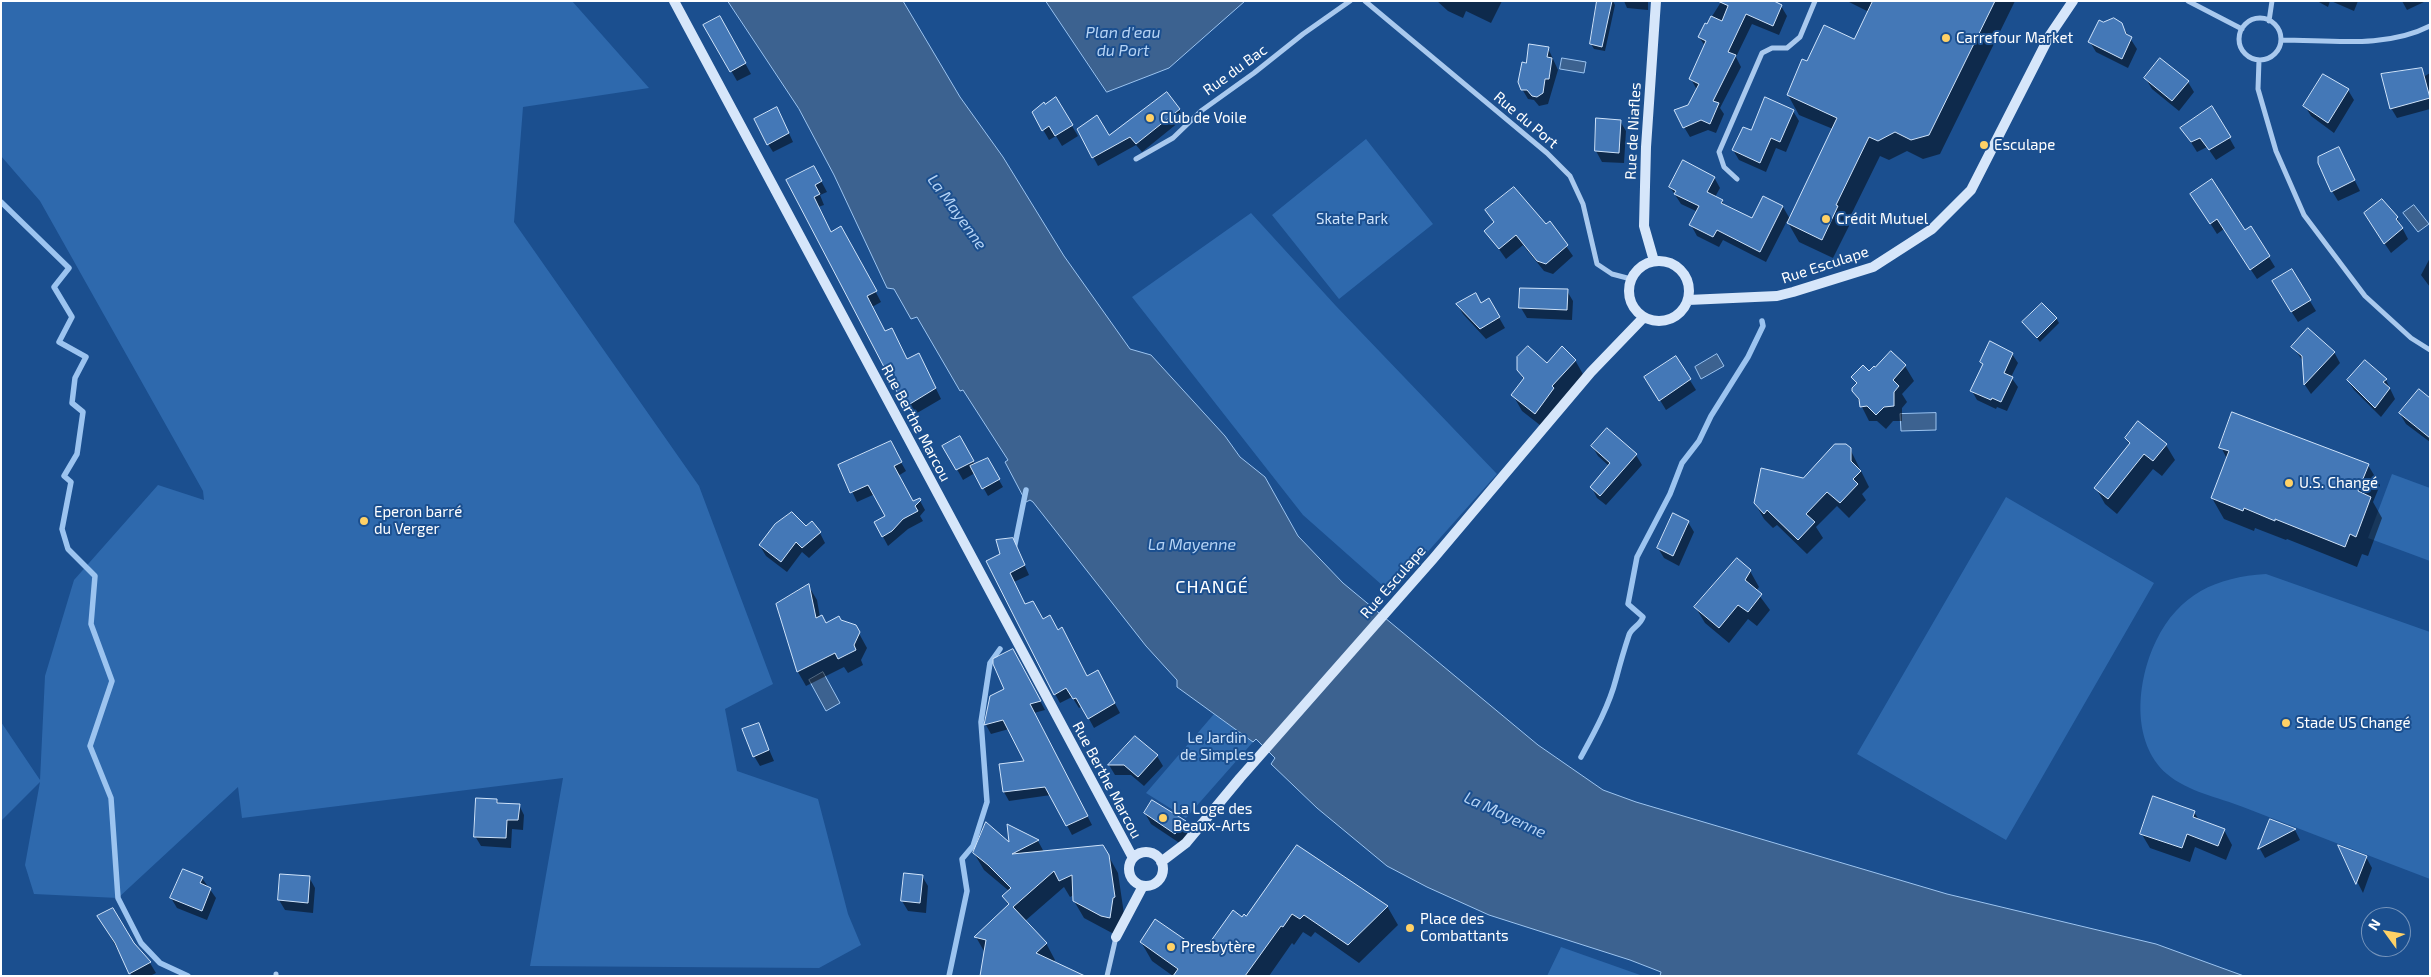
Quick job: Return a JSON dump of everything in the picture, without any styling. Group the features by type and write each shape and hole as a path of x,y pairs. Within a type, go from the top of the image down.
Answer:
{"street":[{"name":"Rue Berthe Marcou","path":"674,1 1133,858"},
{"name":"Rue du Bac","path":"1136,159 1173,138 1201,110 1350,1"},
{"name":"Rue du Port","path":"1364,1 1547,153 1570,176 1583,204 1597,264 1612,274 1631,279"},
{"name":"Rue de Niafles","path":"1654,261 1644,226 1646,147 1656,1"},
{"path":"1737,179 1724,167 1719,152 1730,125 1762,53 1772,48 1787,48 1800,37 1815,1"},
{"name":"Rue Esculape","path":"1688,300 1777,296 1793,292 1873,267 1932,229 1971,190 2050,35 2073,1"},
{"path":"2188,1 2242,29"},
{"path":"2269,20 2272,1"},
{"path":"2269,20 2278,29 2281,40 2276,52 2265,59 2259,60 2246,55 2240,43 2242,29 2251,21 2269,20"},
{"path":"2281,40 2391,40 2413,35 2430,26"},
{"path":"2259,60 2258,89 2276,151 2304,216 2365,296 2411,338 2430,350"},
{"path":"1654,261 1674,264 1682,271 1689,290 1688,300 1684,308 1670,319 1661,321 1644,317 1632,305 1629,296 1631,279 1636,270 1654,261"},
{"name":"Rue Esculape","path":"1161,862 1186,843 1240,778 1433,559 1591,372 1644,317"},
{"path":"1108,976 1116,937 1143,886 1157,881 1162,872 1161,862 1158,857 1148,852 1133,858 1129,873 1134,881 1143,886"}],"green space":[{"path":"1,1 572,1 649,88 523,107 514,222 699,486 773,684 725,709 737,771 818,799 848,914 861,945 819,968 530,966 563,778 242,818 238,787 118,898 34,894 25,865 40,782 1,821 1,722 40,780 45,676 74,580 158,485 204,500 203,491 40,201 1,156"},
{"name":"Skate Park","path":"1366,139 1433,224 1339,299 1272,215"},
{"path":"1251,213 1336,306 1497,474 1391,593 1303,515 1132,297"},
{"path":"2392,474 2430,488 2430,561 2368,538"},
{"path":"2006,497 2154,583 2006,840 1857,754"},
{"name":"Stade US Changé","path":"2266,574 2430,632 2430,879 2194,790 2175,780 2155,761 2147,745 2142,728 2141,692 2144,674 2150,657 2165,625 2176,611 2201,591 2231,579"},
{"name":"Le Jardin de Simples","path":"1214,714 1253,742 1186,818 1146,793"},
{"path":"1561,947 1643,976 1547,976"}],"water":[{"name":"La Mayenne","path":"728,1 903,1 960,97 1003,157 1064,256 1130,349 1151,355 1225,436 1240,457 1265,477 1298,536 1343,583 1538,745 1603,790 1636,802 1947,894 2156,944 2244,976 1660,976 1661,972 1630,960 1489,915 1427,887 1387,866 1317,808 1271,764 1275,758 1256,739 1253,742 1177,687 1177,680 1146,646 1033,502 1030,500 1026,502 1005,462 1008,460 963,390 960,391 917,317 911,319 894,289 887,288 834,175 799,109"},
{"name":"Plan d'eau du Port","path":"1046,1 1245,1 1169,68 1107,92"},
{"path":"1562,58 1586,62 1584,73 1560,69"},
{"path":"2414,205 2429,224 2418,232 2403,213"},
{"path":"1717,354 1724,366 1701,379 1695,367"},
{"path":"1936,413 1936,430 1901,431 1900,414"},
{"path":"823,672 840,703 826,711 809,680"}],"building":[{"path":"1597,1 1612,1 1602,47 1590,44"},
{"path":"1718,1 1774,1 1782,5 1773,26 1746,14 1728,52 1736,55 1713,101 1719,103 1710,124 1701,120 1683,128 1674,110 1688,105 1699,84 1689,79 1706,41 1698,37 1711,16 1722,21 1728,6"},
{"path":"1873,1 1995,1 1929,135 1911,140 1895,132 1878,141 1869,137 1836,205 1838,206 1822,240 1787,223 1837,118 1787,95 1802,59 1807,61 1824,25 1854,39"},
{"path":"720,16 746,63 730,72 703,25"},
{"path":"2114,18 2122,23 2126,34 2132,37 2122,59 2088,42 2099,20 2103,22"},
{"path":"1529,44 1549,47 1547,57 1552,58 1549,79 1545,79 1543,93 1537,97 1532,96 1527,90 1521,90 1518,82 1522,62 1526,63"},
{"path":"2160,58 2189,81 2172,101 2144,78"},
{"path":"2422,68 2430,98 2390,109 2381,74"},
{"path":"2323,74 2349,89 2328,123 2303,106"},
{"path":"1167,92 1180,109 1136,144 1130,137 1092,158 1077,129 1097,115 1109,135"},
{"path":"1056,97 1073,125 1055,136 1049,126 1042,131 1032,112 1044,102 1045,104"},
{"path":"1765,97 1794,110 1780,142 1771,138 1760,163 1732,150 1743,127 1751,130"},
{"path":"2212,106 2231,137 2209,150 2200,138 2191,142 2180,128"},
{"path":"777,107 789,133 767,145 754,119"},
{"path":"1596,118 1621,120 1619,153 1595,151"},
{"path":"2339,147 2355,180 2331,192 2318,163 2318,157"},
{"path":"1683,160 1715,177 1707,192 1723,200 1721,203 1752,218 1763,196 1783,206 1760,252 1717,230 1713,237 1689,225 1699,206 1674,194 1676,191 1669,187"},
{"path":"814,166 822,181 815,185 820,194 814,197 831,232 841,226 877,291 867,296 885,331 892,328 907,359 919,353 936,388 905,407 786,180"},
{"path":"2212,179 2245,230 2251,226 2270,256 2250,270 2217,219 2210,224 2190,194"},
{"path":"1514,187 1546,224 1550,221 1568,245 1546,264 1537,261 1516,235 1499,249 1484,231 1494,222 1485,210"},
{"path":"2382,199 2398,217 2396,219 2403,228 2384,244 2364,213"},
{"path":"2292,269 2311,300 2291,312 2272,281"},
{"path":"1520,288 1568,289 1567,310 1519,308"},
{"path":"1476,293 1481,303 1489,298 1500,317 1480,329 1456,304"},
{"path":"2042,303 2057,318 2037,338 2022,322"},
{"path":"2308,328 2335,352 2304,385 2302,356 2291,347"},
{"path":"1990,341 2013,353 2004,373 2013,377 2001,402 1970,391 1983,364 1980,362"},
{"path":"1528,346 1547,363 1562,346 1576,360 1552,386 1554,388 1535,414 1511,395 1524,378 1517,370 1517,357"},
{"path":"1891,351 1906,365 1893,380 1899,386 1894,392 1894,406 1884,407 1876,415 1867,406 1860,407 1859,399 1852,391 1852,388 1857,383 1851,377 1863,365 1869,371"},
{"path":"1676,356 1691,379 1659,401 1644,377"},
{"path":"2365,360 2387,379 2383,382 2390,388 2375,408 2347,380"},
{"path":"2419,389 2430,398 2430,438 2399,413"},
{"name":"U.S. Changé","path":"2232,412 2369,464 2358,491 2371,497 2356,537 2350,534 2345,547 2275,519 2275,521 2244,508 2243,511 2211,498 2229,451 2219,448"},
{"path":"2138,421 2167,444 2153,461 2144,454 2108,499 2094,488 2130,443 2125,438"},
{"path":"1607,428 1637,454 1600,496 1590,487 1610,463 1591,446"},
{"path":"960,436 974,461 956,470 942,446"},
{"path":"891,441 902,462 894,466 913,501 920,498 921,500 915,506 918,511 903,519 892,531 882,537 874,522 885,516 868,485 850,493 838,465"},
{"path":"1835,444 1846,444 1851,448 1851,461 1861,471 1853,479 1858,484 1840,503 1827,492 1806,514 1815,522 1798,540 1767,510 1764,514 1754,503 1761,468 1803,478"},
{"path":"988,458 1000,479 982,489 970,466"},
{"path":"792,512 806,526 812,521 821,532 802,548 796,542 781,562 759,545 775,524"},
{"path":"1673,513 1689,521 1673,556 1657,548"},
{"path":"1013,538 1025,565 1010,573 1025,604 1033,601 1043,619 1050,615 1058,630 1062,627 1087,676 1098,670 1115,703 1088,719 1076,698 1073,699 1066,688 1054,695 986,561 1000,554 996,540"},
{"path":"1737,558 1751,570 1745,580 1762,594 1748,612 1738,605 1719,628 1694,607"},
{"path":"809,584 816,618 822,615 826,623 839,616 841,620 856,625 860,632 854,645 856,650 838,659 835,653 797,672 776,604"},
{"path":"1013,649 1041,701 1030,704 1088,816 1066,826 1045,787 1003,792 999,764 1024,761 1003,720 984,725 990,696 1004,689 993,664 993,659"},
{"path":"759,723 769,750 753,757 742,729"},
{"path":"1135,736 1158,755 1138,777 1124,765 1108,765"},
{"path":"2153,796 2195,811 2193,817 2225,829 2218,846 2187,834 2182,848 2140,834"},
{"path":"476,798 497,799 497,803 520,804 518,820 507,820 506,838 474,837"},
{"path":"1152,800 1186,821 1175,834 1144,813"},
{"path":"2270,819 2296,829 2258,849"},
{"path":"986,822 1009,842 1007,824 1039,840 1012,854 1103,845 1109,855 1115,897 1113,898 1110,918 1101,916 1073,901 1072,875 1059,881 1054,871 1013,907 1047,943 1036,953 1085,976 980,976 986,940 974,937 1009,904 1002,896 1011,888 973,853"},
{"path":"1297,845 1388,906 1348,945 1304,915 1300,919 1292,914 1283,927 1281,926 1245,976 1173,976 1178,969 1140,942 1155,919 1203,952 1233,910 1242,917 1244,914 1246,916"},
{"path":"2338,845 2367,856 2356,884"},
{"path":"183,869 203,877 200,883 211,888 202,911 170,898"},
{"path":"904,873 923,875 920,903 901,901"},
{"path":"280,874 310,876 308,903 278,900"},
{"path":"113,908 134,943 151,962 129,974 115,943 97,916"}],"waterway":[{"path":"1,202 69,268 54,287 72,317 59,342 86,357 75,378 72,403 83,412 77,454 64,476 71,482 62,529 68,549 95,576 91,624 112,681 90,746 111,798 118,898 141,943 160,963 188,976"},
{"path":"1581,757 1601,719 1613,689 1629,635 1643,617 1628,604 1637,557 1670,494 1682,463 1699,441 1711,416 1748,357 1763,326 1762,321"},
{"path":"1014,549 1026,490"},
{"path":"949,976 967,891 962,859 973,846 987,802 981,722 990,663 1000,649"}],"place":[{"name":"Carrefour Market","path":"1946,38"},
{"name":"Club de Voile","path":"1150,118"},
{"name":"Esculape","path":"1984,145"},
{"name":"Crédit Mutuel","path":"1826,219"},
{"name":"U.S. Changé","path":"2289,483"},
{"name":"Eperon barré du Verger","path":"364,521"},
{"name":"Stade US Changé","path":"2286,723"},
{"name":"La Loge des Beaux-Arts","path":"1163,818"},
{"name":"Place des Combattants","path":"1410,928"},
{"name":"Presbytère","path":"1171,947"}],"district":[{"name":"CHANGÉ","path":"1212,587"}]}
